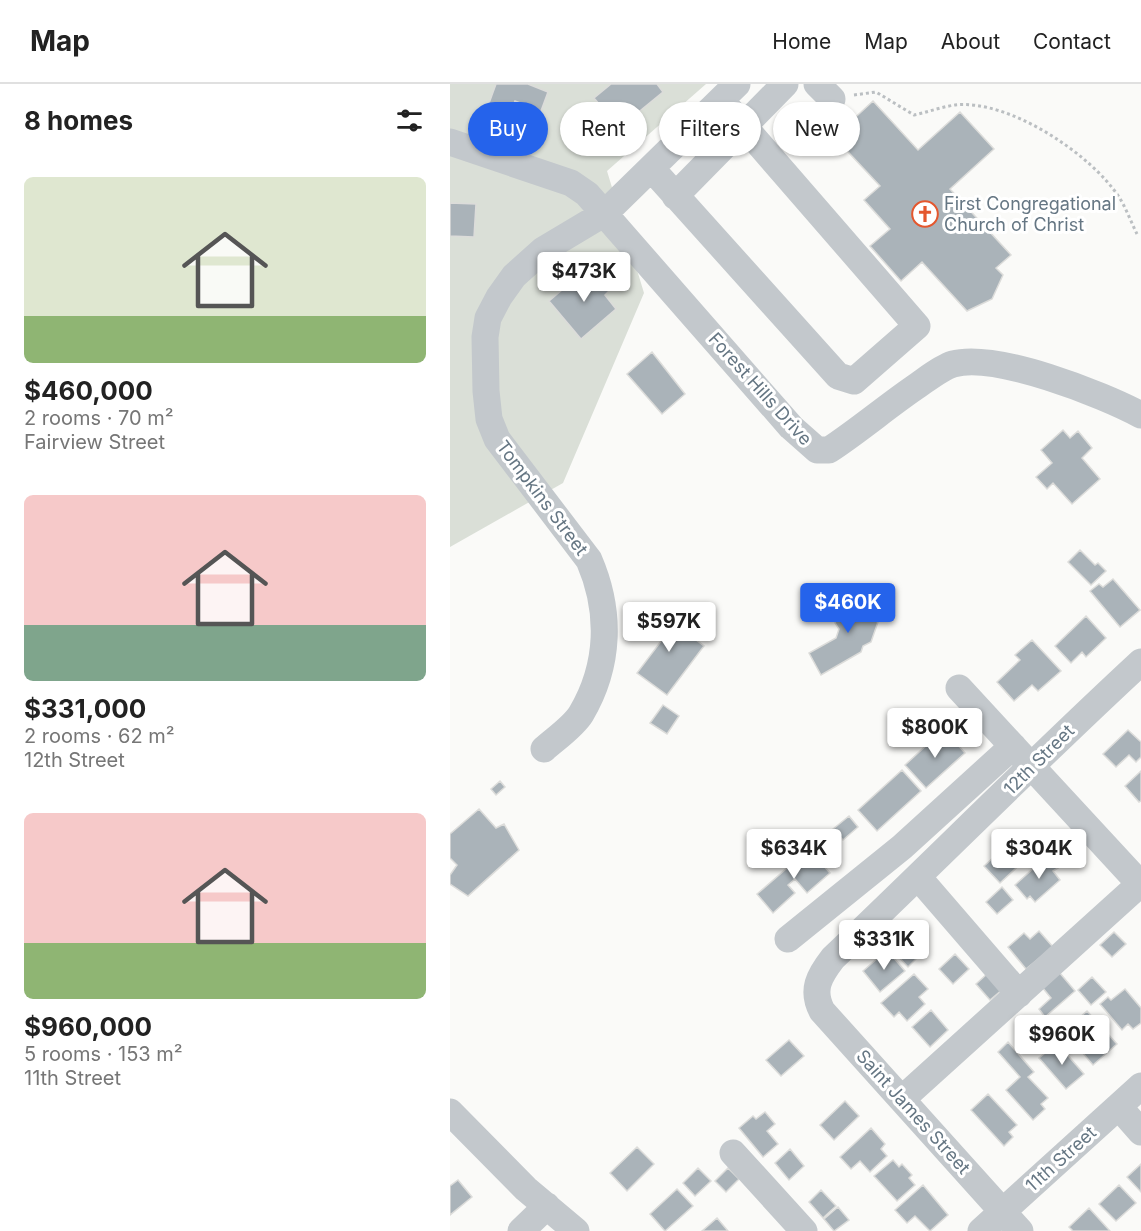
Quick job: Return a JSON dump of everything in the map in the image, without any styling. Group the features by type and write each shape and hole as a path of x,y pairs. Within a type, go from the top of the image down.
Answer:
{"street":[{"path":"761,107 785,84"},
{"name":"Tompkins Street","path":"544,750 580,716 602,666 606,632 603,605 598,580 589,560 497,439 489,419 486,392 484,337 488,318 514,276 543,250 605,213 729,92"},
{"name":"Forest Hills Drive","path":"450,142 571,183 587,194 791,427 817,450 829,450 930,376 952,364 981,360 1039,375 1109,400 1141,415"},
{"path":"651,168 838,376 854,381 917,326 761,146"},
{"path":"675,196 713,156"},
{"name":"12th Street","path":"815,989 833,958 1141,662"},
{"path":"902,1099 1141,884 959,688"},
{"name":"12th Street","path":"788,939 902,847 1013,746"},
{"path":"918,877 1019,994"},
{"name":"Saint James Street","path":"815,989 822,1011 1020,1231"},
{"name":"11th Street","path":"981,1231 1141,1086"},
{"path":"1119,1107 1141,1132"},
{"path":"450,1112 576,1231"},
{"path":"733,1153 804,1231"},
{"path":"521,1231 547,1206"}],"path":[{"path":"824,91 876,92 914,115 957,105 1005,111 1049,133 1088,162 1119,196 1137,234"}],"shaded area":[{"path":"450,84 706,84 686,102 659,102 659,125 647,136 647,102 560,102 560,156 624,156 607,171 644,293 563,483 450,547"}],"building":[{"path":"496,84 528,84 548,92 544,102 489,102"},
{"path":"611,84 657,84 663,92 647,105 647,102 597,102 594,98"},
{"name":"First Congregational Church of Christ","path":"873,101 918,150 960,112 994,149 950,189 1011,255 996,268 1003,275 992,299 967,311 922,262 901,281 870,246 890,229 864,200 880,186 852,156 860,156 860,113"},
{"path":"450,203 476,204 474,237 450,236"},
{"path":"589,267 609,291 605,295 616,309 581,339 549,301"},
{"path":"652,352 685,394 662,414 627,374"},
{"path":"1063,430 1070,438 1078,431 1092,448 1082,458 1100,479 1072,504 1053,483 1047,489 1036,477 1052,463 1041,450"},
{"path":"1080,550 1095,565 1098,563 1106,571 1091,585 1068,562"},
{"path":"1113,579 1140,610 1120,627 1090,591 1099,584 1103,587"},
{"path":"849,593 876,602 870,619 878,622 871,642 863,646 861,652 821,675 809,653 836,638 839,629 835,623"},
{"path":"663,608 685,625 682,629 704,646 667,695 637,673 662,640 647,629"},
{"path":"1086,616 1106,638 1086,657 1082,652 1071,663 1055,646"},
{"path":"1032,640 1061,671 1038,691 1032,685 1014,701 997,682 1020,660 1015,655"},
{"path":"663,705 679,716 667,734 650,723"},
{"path":"935,712 946,725 930,740 918,726"},
{"path":"944,729 965,753 926,788 905,765"},
{"path":"1128,730 1141,742 1141,757 1136,762 1129,755 1116,767 1103,754"},
{"path":"902,770 921,791 877,831 858,810"},
{"path":"1141,771 1141,801 1139,802 1125,786"},
{"path":"500,781 505,787 496,795 491,789"},
{"path":"479,809 496,828 504,824 519,850 468,896 450,884 450,875 457,865 450,858 450,834"},
{"path":"849,816 858,827 843,840 833,829"},
{"path":"1024,830 1039,847 1000,883 984,866"},
{"path":"809,849 830,873 807,893 795,879 788,885 795,893 773,913 757,894"},
{"path":"1047,856 1058,868 1053,871 1060,880 1035,902 1030,896 1027,899 1015,885"},
{"path":"1002,887 1013,900 997,914 986,902"},
{"path":"1039,931 1053,947 1026,969 1008,947 1024,933 1030,939"},
{"path":"1114,932 1126,944 1112,957 1100,945"},
{"path":"912,933 926,949 908,967 893,951"},
{"path":"887,950 905,971 880,992 863,971"},
{"path":"955,954 969,969 953,984 939,969"},
{"path":"1059,972 1075,991 1045,1017 1039,1009 1051,998 1042,987"},
{"path":"988,973 1003,989 990,1000 976,984"},
{"path":"914,974 928,989 919,997 925,1004 907,1021 899,1012 894,1017 881,1003"},
{"path":"1092,977 1106,992 1091,1005 1078,990"},
{"path":"1125,989 1141,1008 1141,1023 1133,1029 1128,1024 1122,1030 1100,1004 1108,997 1111,1000"},
{"path":"931,1010 948,1030 930,1047 912,1027"},
{"path":"1087,1011 1117,1044 1093,1065 1064,1031"},
{"path":"1048,1022 1060,1036 1052,1044 1039,1029"},
{"path":"789,1040 804,1056 781,1076 766,1060"},
{"path":"1008,1042 1034,1072 1028,1077 1048,1098 1041,1104 1045,1109 1033,1120 1006,1090 1020,1077 998,1052"},
{"path":"1057,1043 1084,1074 1066,1089 1039,1058"},
{"path":"988,1094 1017,1125 1009,1132 1013,1137 1004,1146 971,1110"},
{"path":"845,1101 859,1116 834,1140 820,1125"},
{"path":"765,1112 775,1124 767,1131 778,1144 763,1157 739,1128 753,1116 756,1119"},
{"path":"871,1128 885,1144 881,1149 887,1156 870,1172 860,1161 851,1169 840,1157"},
{"path":"637,1147 654,1164 627,1191 610,1173"},
{"path":"790,1149 804,1166 789,1180 775,1163"},
{"path":"893,1160 899,1167 902,1164 912,1175 909,1178 915,1185 897,1201 874,1176"},
{"path":"1141,1164 1141,1192 1127,1177"},
{"path":"698,1168 711,1181 695,1196 683,1183"},
{"path":"728,1168 739,1179 726,1192 715,1181"},
{"path":"458,1180 472,1197 450,1215 450,1186"},
{"path":"923,1185 948,1215 930,1231 915,1216 907,1223 895,1210"},
{"path":"1119,1185 1136,1203 1116,1221 1099,1204"},
{"path":"677,1189 693,1206 665,1231 650,1214"},
{"path":"821,1190 836,1206 823,1218 809,1202"},
{"path":"838,1207 849,1220 834,1231 824,1219"},
{"path":"1089,1208 1110,1231 1073,1231 1069,1227"},
{"path":"717,1218 728,1231 702,1231"}],"place":[{"name":"First Congregational Church of Christ","path":"925,214"}]}
